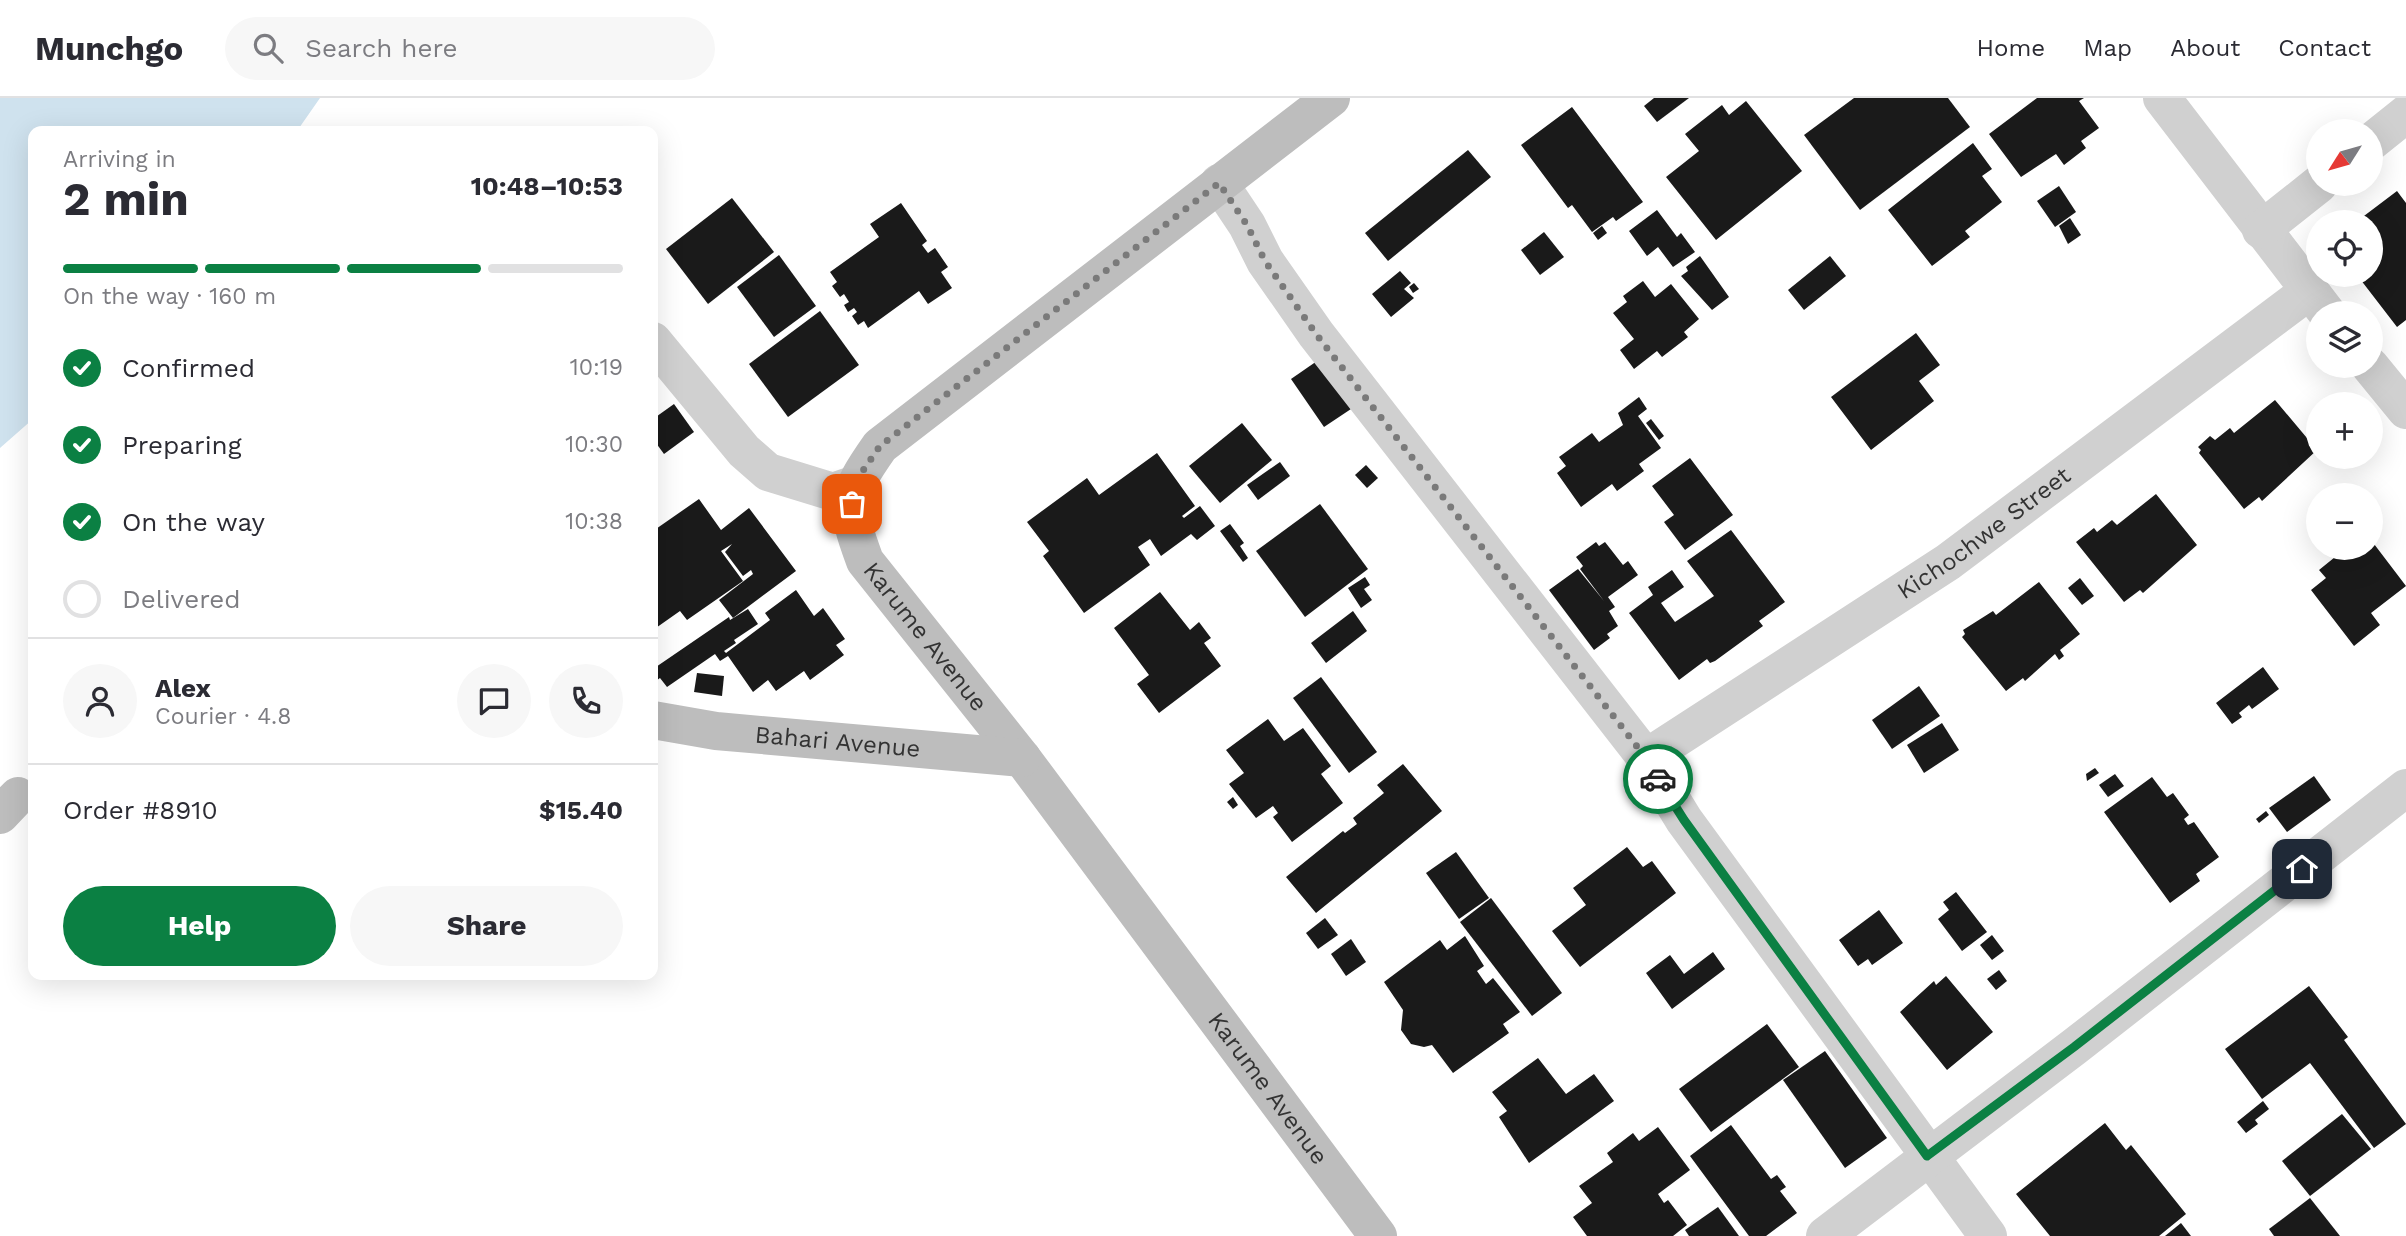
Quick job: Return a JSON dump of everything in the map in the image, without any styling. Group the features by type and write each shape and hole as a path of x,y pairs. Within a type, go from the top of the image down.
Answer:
{"main road":[{"path":"853,485 880,446 1331,98"},
{"name":"Karume Avenue","path":"853,485 851,523 866,561 1022,758 1378,1236"},
{"name":"Bahari Avenue","path":"658,721 716,731 1022,758"}],"street":[{"path":"2162,98 2317,301"},
{"path":"2384,132 2406,114"},
{"path":"1219,183 1247,225 1265,261 1316,334 1646,758 1684,820 1988,1236"},
{"path":"2261,230 2306,194"},
{"name":"Kichochwe Street","path":"1646,758 1948,562 2306,310"},
{"path":"658,347 744,451 768,472 833,492 853,485"},
{"path":"2380,378 2406,410"},
{"path":"1825,1236 2074,1047 2406,788"}],"water":[{"path":"0,98 320,98 300,126 28,126 28,423 0,448"}],"building":[{"path":"1654,98 1689,98 1657,122 1644,106"},
{"path":"1854,98 1948,98 1970,127 1860,210 1804,135"},
{"path":"2037,98 2084,98 2079,101 2099,128 2081,141 2086,148 2064,165 2056,154 2021,177 1989,134"},
{"path":"1746,101 1802,171 1716,240 1666,177 1699,151 1685,134 1722,105 1729,115"},
{"path":"1572,107 1643,202 1616,221 1613,217 1592,232 1572,205 1568,208 1521,145"},
{"path":"1973,143 1992,169 1982,176 2002,202 1965,231 1970,237 1932,266 1888,210"},
{"path":"1468,150 1491,177 1388,261 1365,233"},
{"path":"2059,186 2076,212 2055,227 2037,201"},
{"path":"2397,191 2406,203 2406,320 2397,327 2383,309 2383,301 2377,301 2366,287 2383,287 2383,210 2372,210"},
{"path":"732,198 774,252 708,304 666,249"},
{"path":"901,203 927,241 922,245 928,253 935,248 948,267 941,272 952,288 928,304 919,291 868,328 864,321 858,325 852,316 857,312 854,308 848,312 844,305 849,302 844,294 840,297 832,286 837,282 830,272 879,237 870,224"},
{"path":"1657,210 1677,237 1681,233 1695,252 1673,267 1658,247 1647,256 1629,231"},
{"path":"2070,218 2081,235 2068,244 2059,226"},
{"path":"1602,226 1607,233 1598,240 1593,233"},
{"path":"1544,232 1564,257 1540,275 1521,250"},
{"path":"779,255 816,306 774,337 737,287"},
{"path":"1700,256 1729,297 1712,310 1681,276 1688,271 1686,267"},
{"path":"1830,256 1846,276 1804,310 1788,290"},
{"path":"1400,271 1411,283 1404,289 1414,298 1391,317 1372,294"},
{"path":"1643,281 1655,297 1671,284 1699,319 1684,332 1688,337 1662,357 1657,351 1634,369 1620,350 1634,339 1613,313 1627,302 1623,296"},
{"path":"1414,283 1419,289 1413,293 1409,287"},
{"path":"820,311 859,365 788,417 749,364"},
{"path":"1916,333 1940,365 1919,381 1934,401 1871,450 1831,397"},
{"path":"1317,361 1351,409 1324,427 1291,379"},
{"path":"1639,397 1647,409 1638,416 1661,448 1639,464 1644,471 1617,491 1612,484 1581,507 1557,473 1566,466 1559,457 1592,433 1599,442 1623,425 1618,413"},
{"path":"2275,400 2306,437 2306,460 2262,501 2259,497 2244,509 2199,453 2201,450 2198,447 2210,436 2215,440 2230,428 2234,433"},
{"path":"674,404 694,432 664,454 658,446 658,415"},
{"path":"1651,419 1664,436 1659,440 1646,423"},
{"path":"1242,423 1272,460 1220,503 1189,466"},
{"path":"1157,453 1195,506 1182,516 1184,518 1200,506 1215,526 1197,540 1191,534 1161,556 1150,539 1138,547 1150,565 1084,613 1043,556 1049,551 1027,522 1087,478 1099,495"},
{"path":"1690,458 1733,515 1685,550 1664,522 1674,515 1652,486"},
{"path":"1280,462 1290,476 1258,500 1247,485"},
{"path":"1366,465 1378,478 1367,488 1355,475"},
{"path":"2156,494 2197,545 2143,593 2140,590 2124,602 2076,542 2094,528 2097,532 2112,520 2117,525"},
{"path":"699,499 721,530 749,508 796,571 733,618 719,600 753,574 751,570 743,576 725,552 732,544 721,551 743,581 687,620 680,611 658,626 658,528"},
{"path":"1320,504 1368,569 1305,617 1256,551"},
{"path":"1230,524 1244,543 1240,546 1248,558 1243,562 1220,531"},
{"path":"1731,530 1785,602 1759,621 1763,626 1715,661 1710,663 1707,659 1679,680 1629,613 1653,595 1648,587 1672,570 1684,587 1661,603 1675,622 1714,596 1687,561"},
{"path":"1596,542 1599,546 1605,542 1623,565 1628,561 1638,575 1608,597 1615,607 1609,611 1618,626 1607,634 1610,638 1594,650 1549,590 1578,569 1604,601 1580,569 1583,566 1576,557"},
{"path":"2383,556 2406,586 2371,613 2380,625 2354,646 2311,590 2326,578 2319,570 2331,560 2383,560"},
{"path":"1365,577 1370,585 1364,589 1372,600 1361,608 1348,588"},
{"path":"2080,578 2094,596 2082,605 2068,588"},
{"path":"2039,582 2080,634 2060,650 2064,656 2059,660 2055,654 2025,681 2023,678 2006,691 1962,637 1965,634 1963,630 1993,611 1996,615"},
{"path":"796,590 814,616 823,608 845,639 836,645 844,655 810,680 804,671 776,691 768,680 753,692 728,656 720,661 715,654 667,687 660,678 658,679 658,666 729,617 730,620 748,609 758,624 734,640 736,643 724,651 726,653 770,620 765,613"},
{"path":"1160,592 1190,630 1199,622 1211,638 1204,643 1221,666 1159,713 1137,684 1149,675 1114,628"},
{"path":"1353,611 1367,631 1326,663 1311,643"},
{"path":"2263,667 2279,689 2252,709 2249,705 2239,713 2242,717 2232,724 2216,703"},
{"path":"697,673 724,676 722,696 694,692"},
{"path":"1321,677 1377,752 1349,773 1293,698"},
{"path":"1919,686 1940,716 1892,749 1872,720"},
{"path":"1268,719 1284,741 1303,728 1331,766 1321,774 1343,803 1292,842 1273,817 1278,813 1273,806 1256,818 1229,784 1244,773 1226,750"},
{"path":"1942,723 1959,750 1924,773 1907,745"},
{"path":"1403,764 1442,811 1316,913 1286,877 1343,831 1345,833 1357,824 1353,818 1384,793 1377,785"},
{"path":"2095,768 2099,773 2087,781 2086,774"},
{"path":"2115,774 2124,786 2108,797 2099,785"},
{"path":"2314,776 2331,800 2287,832 2269,808"},
{"path":"2152,777 2167,797 2173,793 2189,815 2184,819 2188,825 2194,822 2219,857 2196,874 2200,881 2170,903 2104,812"},
{"path":"1233,797 1238,805 1233,809 1227,802"},
{"path":"2266,811 2269,815 2259,823 2256,819"},
{"path":"1627,847 1643,867 1652,861 1676,893 1580,967 1552,931 1586,905 1573,888"},
{"path":"1456,852 1489,898 1459,919 1426,873"},
{"path":"1956,892 1987,932 1962,951 1938,919 1949,910 1943,902"},
{"path":"1491,898 1562,993 1532,1016 1460,922"},
{"path":"1879,910 1903,943 1872,965 1868,959 1858,966 1839,940"},
{"path":"1325,918 1338,935 1318,949 1306,933"},
{"path":"1992,935 2004,951 1992,960 1980,945"},
{"path":"1465,936 1484,966 1477,971 1486,984 1493,978 1520,1012 1503,1024 1509,1033 1453,1073 1432,1045 1424,1047 1411,1044 1401,1030 1403,1010 1384,982 1440,940 1447,950"},
{"path":"1351,939 1366,962 1346,976 1331,954"},
{"path":"1713,952 1725,969 1672,1009 1646,973 1670,955 1684,974"},
{"path":"1999,970 2007,981 1996,990 1987,979"},
{"path":"1946,976 1993,1032 1947,1070 1900,1012 1934,981 1936,985"},
{"path":"2309,986 2348,1037 2344,1040 2406,1124 2374,1148 2310,1063 2262,1099 2225,1049"},
{"path":"1767,1024 1799,1067 1711,1132 1679,1089"},
{"path":"1825,1051 1887,1138 1845,1168 1783,1080"},
{"path":"1538,1058 1566,1094 1594,1074 1614,1101 1529,1163 1499,1117 1507,1111 1492,1092"},
{"path":"2263,1101 2269,1109 2255,1120 2258,1124 2246,1133 2237,1122"},
{"path":"2342,1114 2371,1149 2310,1196 2282,1161"},
{"path":"2105,1123 2126,1150 2131,1145 2186,1214 2159,1236 2050,1236 2016,1194"},
{"path":"1731,1125 1771,1179 1777,1175 1786,1187 1780,1191 1797,1213 1766,1236 1749,1236 1690,1156"},
{"path":"1658,1127 1690,1170 1658,1194 1664,1203 1668,1200 1687,1225 1673,1236 1587,1236 1573,1217 1592,1203 1579,1186 1613,1162 1607,1153 1633,1133 1639,1141"},
{"path":"2310,1198 2340,1236 2274,1236 2269,1229"},
{"path":"1718,1207 1739,1236 1689,1236 1685,1230"},
{"path":"2181,1223 2191,1236 2165,1236"}],"way so far":[{"path":"852,504 853,485 880,446 1219,183 1247,225 1265,261 1316,334 1646,758 1658,779"}],"route":[{"path":"1658,779 1684,820 1927,1156 2074,1047 2302,869"}]}
